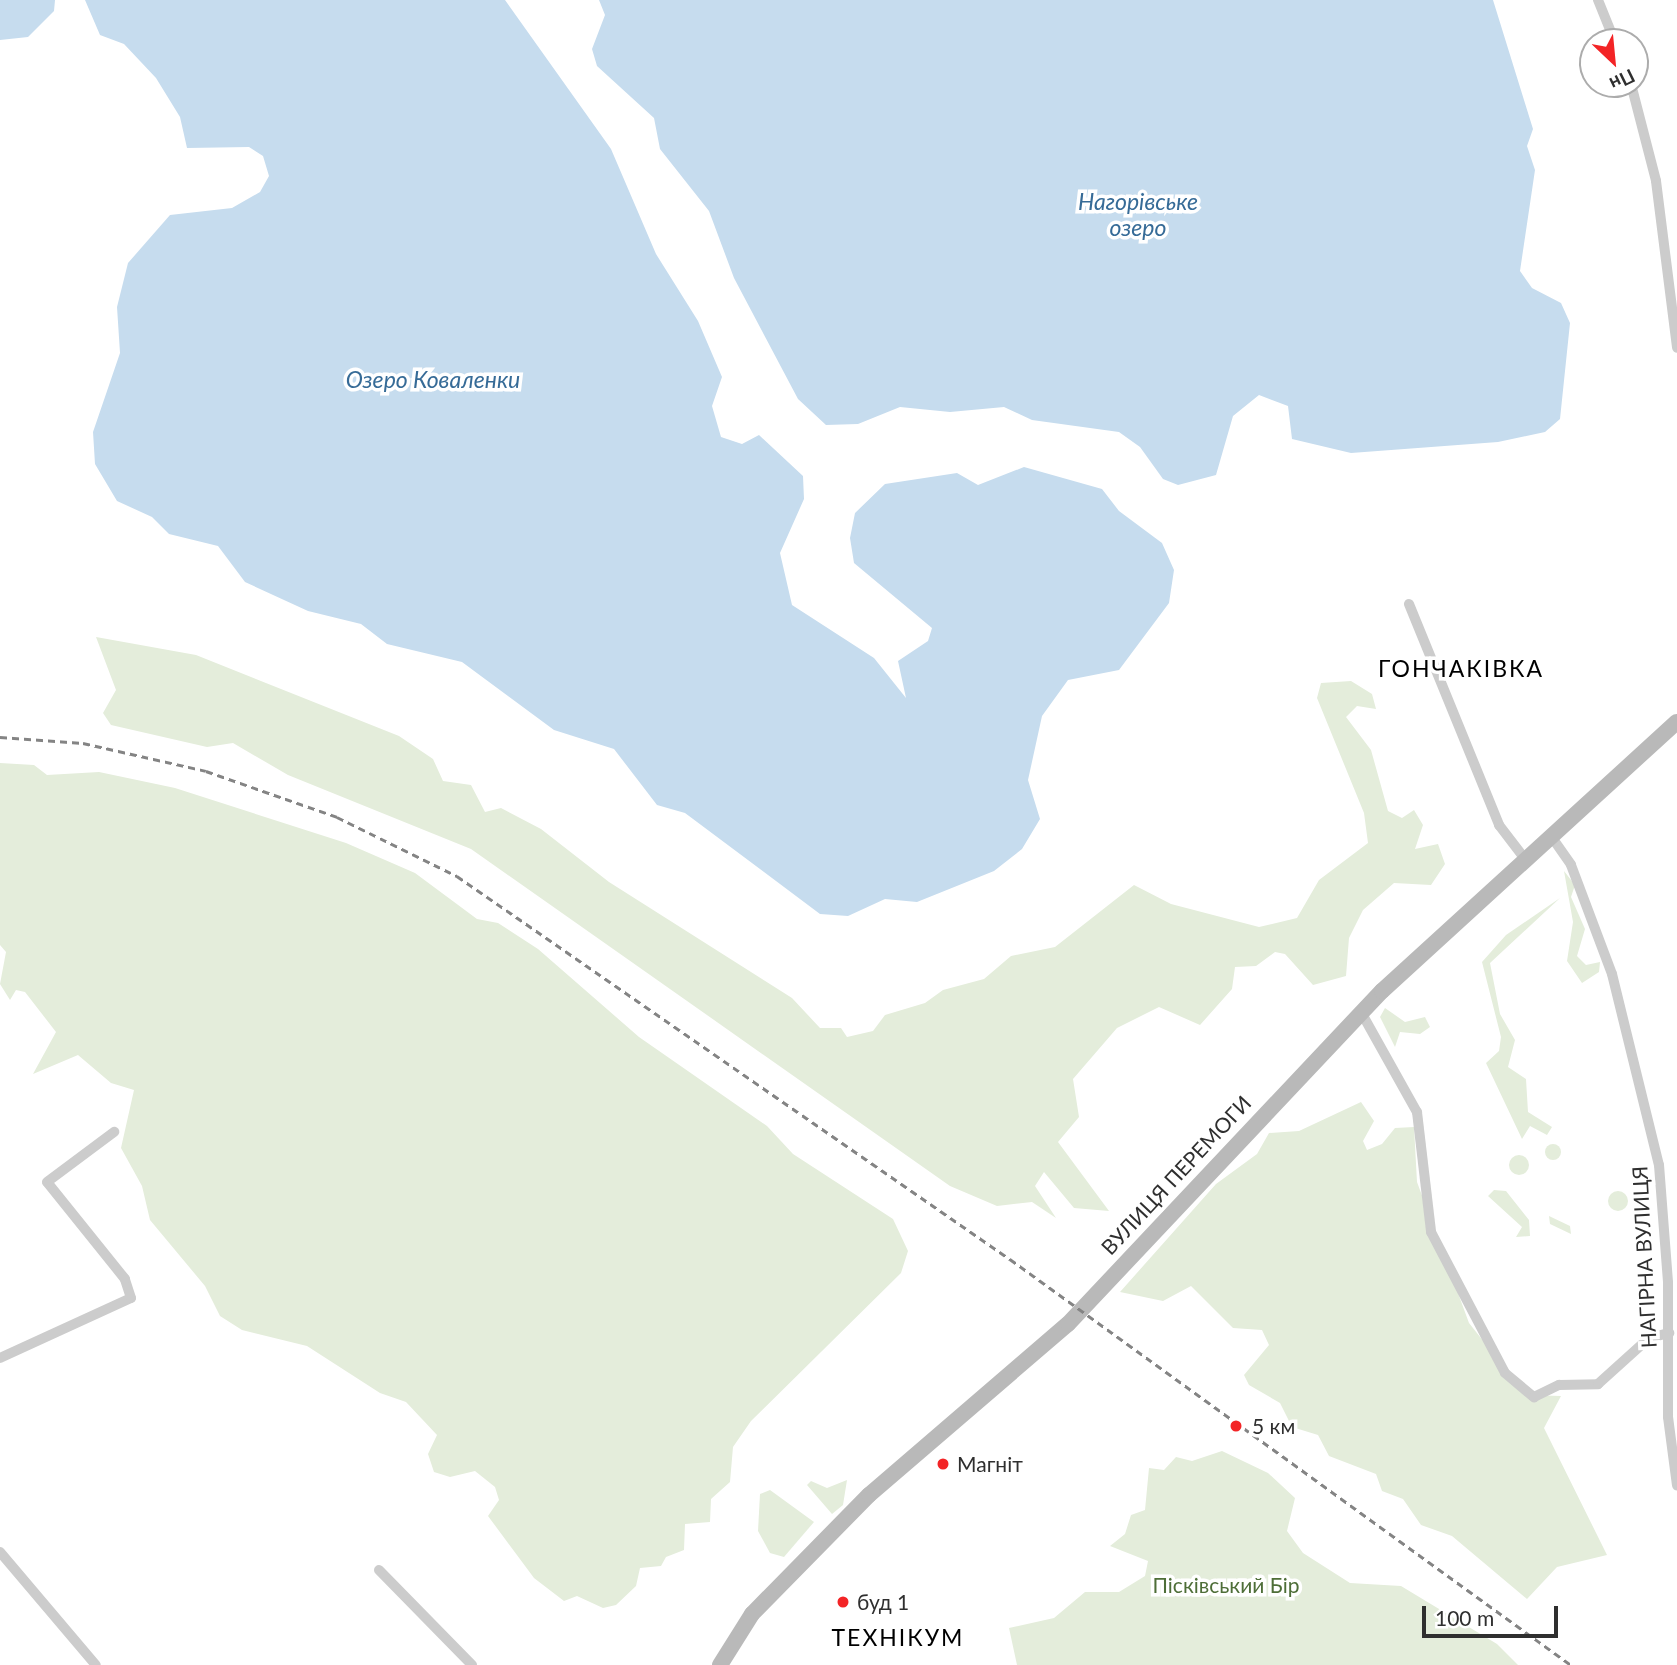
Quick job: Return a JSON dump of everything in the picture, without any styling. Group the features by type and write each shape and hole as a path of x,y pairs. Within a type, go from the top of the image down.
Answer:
{"street":[{"path":"1598,0 1609,28"},
{"path":"1635,98 1656,181 1677,348"},
{"path":"1409,604 1499,825 1525,859"},
{"name":"ВУЛИЦЯ ПЕРЕМОГИ","path":"719,1664 732,1638 762,1603 869,1495 1068,1324 1361,1012 1677,722"},
{"name":"НАГІРНА ВУЛИЦЯ","path":"1551,836 1574,871 1637,1059 1662,1187 1669,1333 1668,1417 1677,1485"},
{"path":"1361,1012 1417,1112 1424,1204 1435,1243 1504,1373 1534,1397 1559,1385 1598,1384 1649,1338 1669,1333"},
{"path":"0,1358 131,1298 125,1279 47,1182 114,1132"},
{"path":"0,1552 96,1665"},
{"path":"379,1570 472,1665"}],"green space":[{"path":"96,637 196,655 399,736 433,759 443,781 471,785 485,812 501,808 541,829 609,882 792,998 820,1028 841,1028 847,1037 873,1031 885,1015 925,1003 943,990 984,979 1011,956 1055,947 1134,885 1171,904 1259,927 1297,918 1319,880 1368,843 1364,813 1317,698 1321,683 1351,681 1372,694 1376,709 1357,706 1346,717 1371,750 1388,811 1402,818 1414,810 1423,825 1415,849 1438,844 1445,864 1431,885 1394,883 1363,910 1349,938 1346,976 1313,985 1285,954 1275,952 1256,966 1235,967 1232,989 1200,1025 1159,1007 1117,1028 1073,1079 1079,1117 1058,1142 1109,1211 1074,1208 1044,1172 1035,1186 1056,1218 1032,1202 997,1206 950,1186 471,849 288,775 233,743 207,747 111,725 103,713 116,690"},
{"path":"0,763 34,765 47,775 99,772 175,788 346,843 415,873 477,919 498,923 538,949 639,1037 767,1126 793,1154 893,1219 908,1251 901,1273 751,1421 733,1447 730,1482 711,1499 710,1522 685,1524 684,1550 666,1557 661,1566 640,1568 636,1586 616,1605 603,1608 577,1596 564,1601 534,1578 488,1516 499,1500 495,1487 475,1471 450,1477 434,1472 428,1454 437,1435 406,1402 380,1393 307,1346 242,1330 220,1316 205,1286 150,1220 142,1186 121,1148 134,1090 111,1083 78,1055 33,1074 56,1032 25,992 16,990 10,1000 0,984 6,952 0,945"},
{"path":"1564,871 1575,885 1571,897 1585,929 1577,956 1586,965 1600,962 1599,972 1582,983 1567,961 1573,922"},
{"path":"1560,898 1490,963 1500,1014 1515,1040 1508,1067 1526,1079 1528,1112 1552,1127 1547,1135 1530,1126 1522,1139 1486,1063 1499,1051 1501,1037 1482,962 1506,935"},
{"path":"1385,1008 1405,1022 1425,1017 1430,1027 1420,1034 1400,1032 1395,1047 1380,1017"},
{"path":"1361,1102 1374,1121 1363,1141 1367,1150 1382,1144 1395,1128 1414,1127 1417,1182 1469,1323 1526,1395 1561,1396 1544,1428 1607,1555 1557,1567 1527,1599 1452,1536 1421,1525 1403,1499 1382,1491 1376,1474 1329,1456 1318,1435 1292,1427 1280,1403 1249,1385 1244,1375 1269,1345 1262,1330 1233,1328 1191,1286 1163,1301 1120,1292 1216,1184 1257,1154 1269,1133 1299,1131"},
{"path":"1550,1144 1556,1144 1561,1152 1559,1158 1550,1160 1545,1155 1545,1149"},
{"path":"1519,1155 1526,1158 1529,1165 1526,1172 1519,1175 1512,1172 1509,1165 1512,1158"},
{"path":"1494,1190 1506,1191 1529,1220 1530,1236 1516,1237 1522,1227 1488,1196"},
{"path":"1618,1191 1625,1194 1628,1201 1625,1208 1618,1211 1611,1208 1608,1201 1611,1194"},
{"path":"1549,1216 1570,1226 1571,1234 1550,1224"},
{"name":"Пісківський Бір","path":"1222,1451 1268,1473 1295,1498 1287,1531 1303,1553 1350,1583 1401,1586 1497,1644 1518,1665 1017,1665 1009,1628 1054,1618 1085,1592 1119,1592 1145,1576 1148,1561 1110,1546 1125,1534 1131,1515 1145,1510 1149,1468 1164,1470 1176,1457 1192,1461"},
{"path":"847,1480 843,1505 832,1514 807,1485 811,1481 827,1488"},
{"path":"770,1490 814,1522 784,1557 770,1553 758,1531 760,1494"}],"water":[{"path":"0,0 55,0 54,11 28,37 0,40"},
{"name":"Озеро Коваленки","path":"85,0 505,0 611,149 656,254 698,321 722,377 712,406 721,437 742,444 759,435 803,476 804,499 780,553 792,605 874,658 906,698 898,661 928,641 932,628 854,563 850,538 855,513 885,484 957,473 978,485 1024,467 1102,489 1119,511 1162,543 1174,570 1169,603 1119,670 1068,680 1042,716 1028,780 1040,819 1022,849 994,871 917,902 885,899 848,916 820,914 685,813 657,805 614,749 554,730 462,662 387,644 361,624 308,611 245,582 218,546 169,534 152,517 117,501 95,464 93,432 120,353 117,307 128,263 170,215 232,208 260,192 269,176 263,156 249,147 187,148 180,117 156,78 124,44 100,35"},
{"name":"Нагорівське озеро","path":"599,0 1493,0 1533,129 1527,146 1535,170 1520,271 1532,288 1561,303 1570,323 1560,419 1545,432 1498,442 1351,453 1292,439 1288,406 1259,395 1233,416 1216,475 1178,485 1163,479 1140,447 1119,432 1032,420 1004,407 950,412 900,407 858,424 826,425 798,399 734,278 709,211 660,149 654,118 597,66 592,49 605,15"}],"railway":[{"path":"0,737 83,743 206,771 337,817 457,876 1010,1259 1571,1665"}],"place":[{"name":"5 км","path":"1236,1426"},
{"name":"Магніт","path":"943,1464"},
{"name":"буд 1","path":"843,1602"}],"district":[{"name":"ГОНЧАКІВКА","path":"1461,668"},
{"name":"ТЕХНІКУМ","path":"898,1637"}]}
